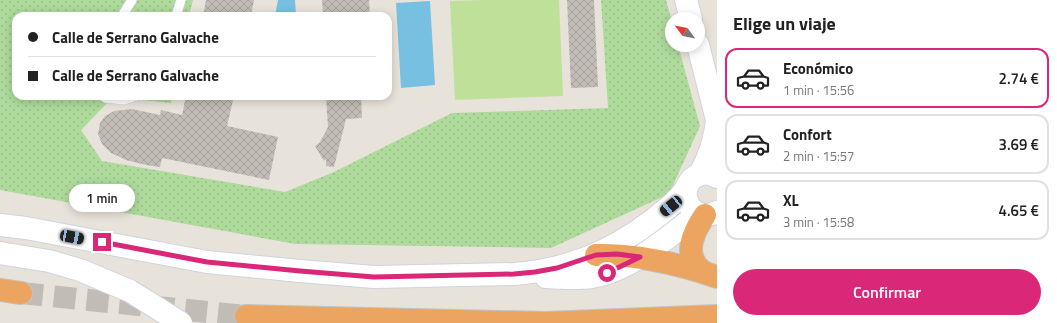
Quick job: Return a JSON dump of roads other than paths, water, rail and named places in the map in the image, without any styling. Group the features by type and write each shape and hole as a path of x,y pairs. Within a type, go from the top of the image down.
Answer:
{"highway":[{"path":"709,215 694,232 691,256 695,264 711,274"},
{"path":"596,255 617,254 657,259 711,274"},
{"path":"246,316 546,323 717,316"}],"street":[{"path":"686,0 689,12"},
{"path":"700,52 717,120 713,147 701,180 685,196 690,207 709,215"},
{"path":"0,225 26,228 207,262 300,271 374,277 514,274 540,272 557,268 596,255 611,248 642,229 701,180"},
{"path":"514,274 572,278 592,277 607,273 640,257 661,243 692,218 709,215"},
{"path":"0,253 49,261 80,270 130,291 181,323"}],"lane":[{"path":"124,12 132,0"},
{"path":"177,12 181,0"}],"water":[{"path":"278,0 295,0 296,12 276,12"},
{"path":"430,1 435,85 401,88 396,3"}],"tunnel":[{"path":"21,293 246,316"}]}
